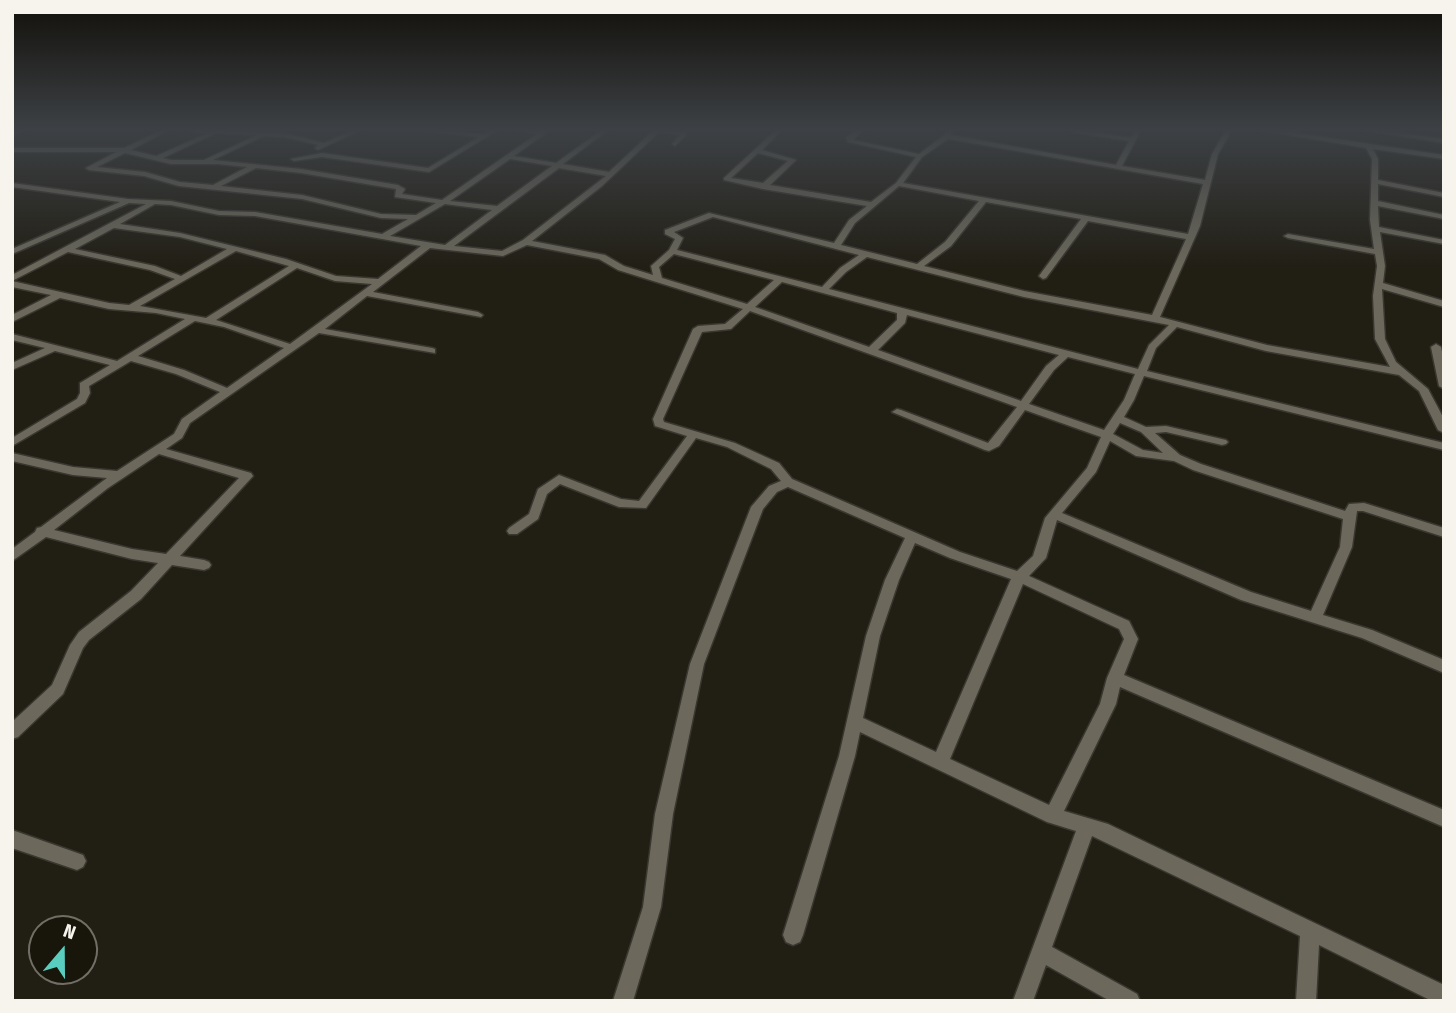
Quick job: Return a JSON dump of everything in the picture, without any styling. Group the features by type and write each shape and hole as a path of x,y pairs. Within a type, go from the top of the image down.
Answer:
{"street":[{"path":"154,177 179,184 302,197 380,216 417,217"},
{"path":"166,179 170,177"},
{"path":"216,186 232,177"},
{"path":"340,177 398,187 401,189 398,195 402,196 500,209"},
{"path":"381,238 480,177"},
{"path":"446,248 541,177"},
{"path":"12,185 152,204 171,203 219,212 255,214 428,246 494,254 509,252 526,242 600,185 606,177"},
{"path":"726,177 763,187 873,205"},
{"path":"763,187 774,177"},
{"path":"836,245 852,222 903,177"},
{"path":"1176,177 1208,183"},
{"path":"1156,318 1191,237 1209,177"},
{"path":"1377,177 1376,229 1381,266 1378,323 1388,358 1400,372 1423,389 1444,430"},
{"path":"1377,182 1444,195"},
{"path":"898,184 1191,237"},
{"path":"171,203 204,186"},
{"path":"917,268 948,244 984,200"},
{"path":"12,252 128,201"},
{"path":"1375,202 1444,217"},
{"path":"12,282 152,204"},
{"path":"659,277 655,266 673,251 679,236 668,232 670,229 705,215 836,245 1024,294 1156,318 1266,348 1400,372"},
{"path":"1043,276 1086,218"},
{"path":"116,226 174,233 335,278 379,282"},
{"path":"1376,229 1444,242"},
{"path":"1287,236 1379,252"},
{"path":"526,242 595,255 621,268 659,277 750,308 1107,435 1140,453 1176,458 1349,517"},
{"path":"12,556 41,531 118,475 178,436 186,421 317,330 428,246"},
{"path":"132,307 234,249"},
{"path":"70,250 152,268 180,278"},
{"path":"673,251 824,290 902,316 934,320 1444,447"},
{"path":"824,290 843,270 865,254"},
{"path":"206,322 296,265"},
{"path":"780,279 724,329 698,329 663,408 659,424 731,445 775,466 788,481 912,536 1019,577 1124,625 1131,639 1108,704 1053,816"},
{"path":"12,282 109,306 132,307 231,326 292,348"},
{"path":"1379,285 1444,304"},
{"path":"366,293 478,315"},
{"path":"12,319 60,294"},
{"path":"870,352 902,316"},
{"path":"12,443 81,401 85,393 84,385 192,319"},
{"path":"940,763 1019,577 1038,558 1055,514 1092,469 1107,435 1143,371 1152,347 1174,325"},
{"path":"317,330 432,351"},
{"path":"12,337 119,364"},
{"path":"1423,389 1444,388 1436,347"},
{"path":"12,367 53,348"},
{"path":"897,412 989,447 995,444 1050,368 1066,354"},
{"path":"129,357 180,372 228,392"},
{"path":"1377,366 1388,358"},
{"path":"1118,418 1145,430 1176,458"},
{"path":"1145,430 1166,429 1222,442"},
{"path":"513,531 534,516 542,492 559,479 619,503 642,505 694,434"},
{"path":"12,732 58,689 77,645 84,636 136,595 247,476 158,450"},
{"path":"12,457 73,471 118,475"},
{"path":"622,1001 652,907 664,814 697,664 757,507 773,489 788,481"},
{"path":"1315,617 1346,547 1349,517 1353,507 1364,507 1444,533"},
{"path":"1055,514 1245,596 1367,634 1444,667"},
{"path":"41,531 132,554 204,565"},
{"path":"793,934 827,812 847,756 873,636 892,580 912,536"},
{"path":"1115,678 1444,819"},
{"path":"854,721 1053,816 1086,828 1102,830 1444,996"},
{"path":"1023,1001 1043,953 1086,828"},
{"path":"12,839 77,861"},
{"path":"1306,1001 1310,930"},
{"path":"1043,953 1130,1001"}]}
